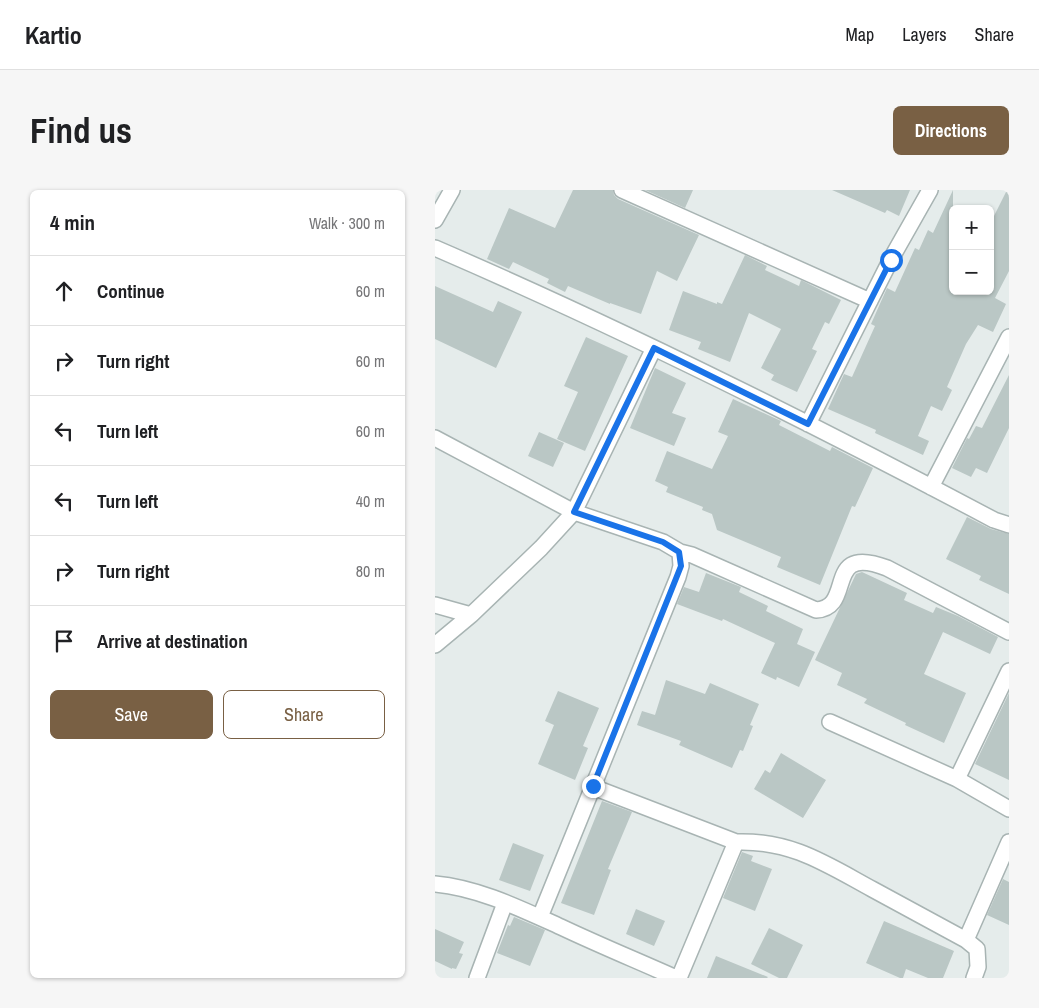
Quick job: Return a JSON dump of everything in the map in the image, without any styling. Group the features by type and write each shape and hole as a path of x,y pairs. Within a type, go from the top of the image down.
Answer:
{"street":[{"path":"435,220 452,190"},
{"path":"622,190 871,301"},
{"path":"808,424 891,260 930,190"},
{"path":"435,248 654,348 808,424 994,520 1009,525"},
{"path":"931,487 1009,337"},
{"path":"435,645 471,615 541,548 574,512 654,348"},
{"path":"435,438 574,512 663,542 679,552 692,555 816,610 828,607 834,601 847,568 853,563 863,561 887,568 1009,632"},
{"path":"540,917 678,577 681,566 679,552"},
{"path":"435,605 471,615"},
{"path":"957,779 1009,671"},
{"path":"830,722 957,779 1009,809"},
{"path":"593,786 736,842 770,844 808,855 966,940 977,949 978,967 974,978"},
{"path":"435,884 468,889 505,903 678,978 736,842"},
{"path":"966,940 1009,842"},
{"path":"477,978 505,903"}],"building":[{"path":"573,190 613,190 614,195 618,199 699,235 677,281 657,271 641,314 610,304 568,286 565,292 547,283 549,279 513,262 509,269 487,259 509,208 555,228"},
{"path":"645,190 693,190 685,208"},
{"path":"832,190 910,190 899,216 887,210 885,213"},
{"path":"953,190 953,205 949,205 949,295 994,295 994,216 1007,190 1009,190 1009,271 995,298 1006,304 993,332 978,325 966,344 947,387 952,390 942,411 931,406 918,436 929,441 923,455 875,433 876,430 828,409 844,374 852,377 875,326 871,324 887,288 895,292 915,248 919,250 928,230 933,233"},
{"path":"745,255 767,266 765,270 799,286 801,280 841,300 829,324 825,322 812,349 817,351 797,392 771,380 774,375 761,368 781,329 749,313 730,362 698,349 701,342 669,330 683,291 717,304 717,302 722,304"},
{"path":"435,286 493,312 498,301 522,312 496,368 435,339"},
{"path":"586,337 628,356 585,451 557,439 578,392 564,386"},
{"path":"655,368 686,383 672,413 686,418 674,446 630,428"},
{"path":"1009,375 1009,428 987,473 976,468 971,477 952,468 967,438 969,439 976,426 982,428"},
{"path":"733,399 781,421 779,425 830,451 832,447 873,468 855,507 852,506 820,585 777,567 781,557 717,530 712,514 702,510 703,507 666,492 668,487 655,481 667,451 712,469 728,436 718,432"},
{"path":"539,432 564,443 553,467 528,456"},
{"path":"967,517 991,529 1009,534 1009,594 979,580 981,576 946,559"},
{"path":"862,572 907,593 904,600 933,613 936,607 998,637 990,654 943,632 924,674 966,693 944,743 864,703 867,699 837,685 842,673 815,660 856,574"},
{"path":"706,573 741,587 739,592 768,606 766,611 803,629 797,644 815,652 799,687 777,677 776,680 761,673 775,643 723,619 722,621 677,604 684,587 699,592"},
{"path":"666,680 705,694 710,683 759,704 750,725 753,726 743,751 740,750 732,768 679,745 681,741 637,725 642,711 655,715"},
{"path":"558,691 599,708 583,746 588,748 575,780 538,764 554,725 545,721"},
{"path":"1009,693 1009,780 975,764"},
{"path":"781,753 826,780 803,818 754,789 765,770 770,773"},
{"path":"602,801 632,812 608,869 611,870 594,915 561,903"},
{"path":"513,843 544,855 530,891 499,880"},
{"path":"742,852 753,856 751,861 772,869 755,911 723,898"},
{"path":"1003,879 1009,882 1009,925 987,915"},
{"path":"636,909 665,921 654,946 626,934"},
{"path":"514,917 545,930 530,966 497,953 508,925 510,926"},
{"path":"884,921 954,951 943,978 928,978 906,969 903,978 900,978 866,963"},
{"path":"769,928 803,945 787,978 779,978 751,964"},
{"path":"435,929 464,942 459,953 463,954 456,969 435,961"},
{"path":"716,956 768,977 707,978"}],"route":[{"path":"593,786 681,566 679,552 671,546 574,512 654,348 808,424 891,260"}]}
